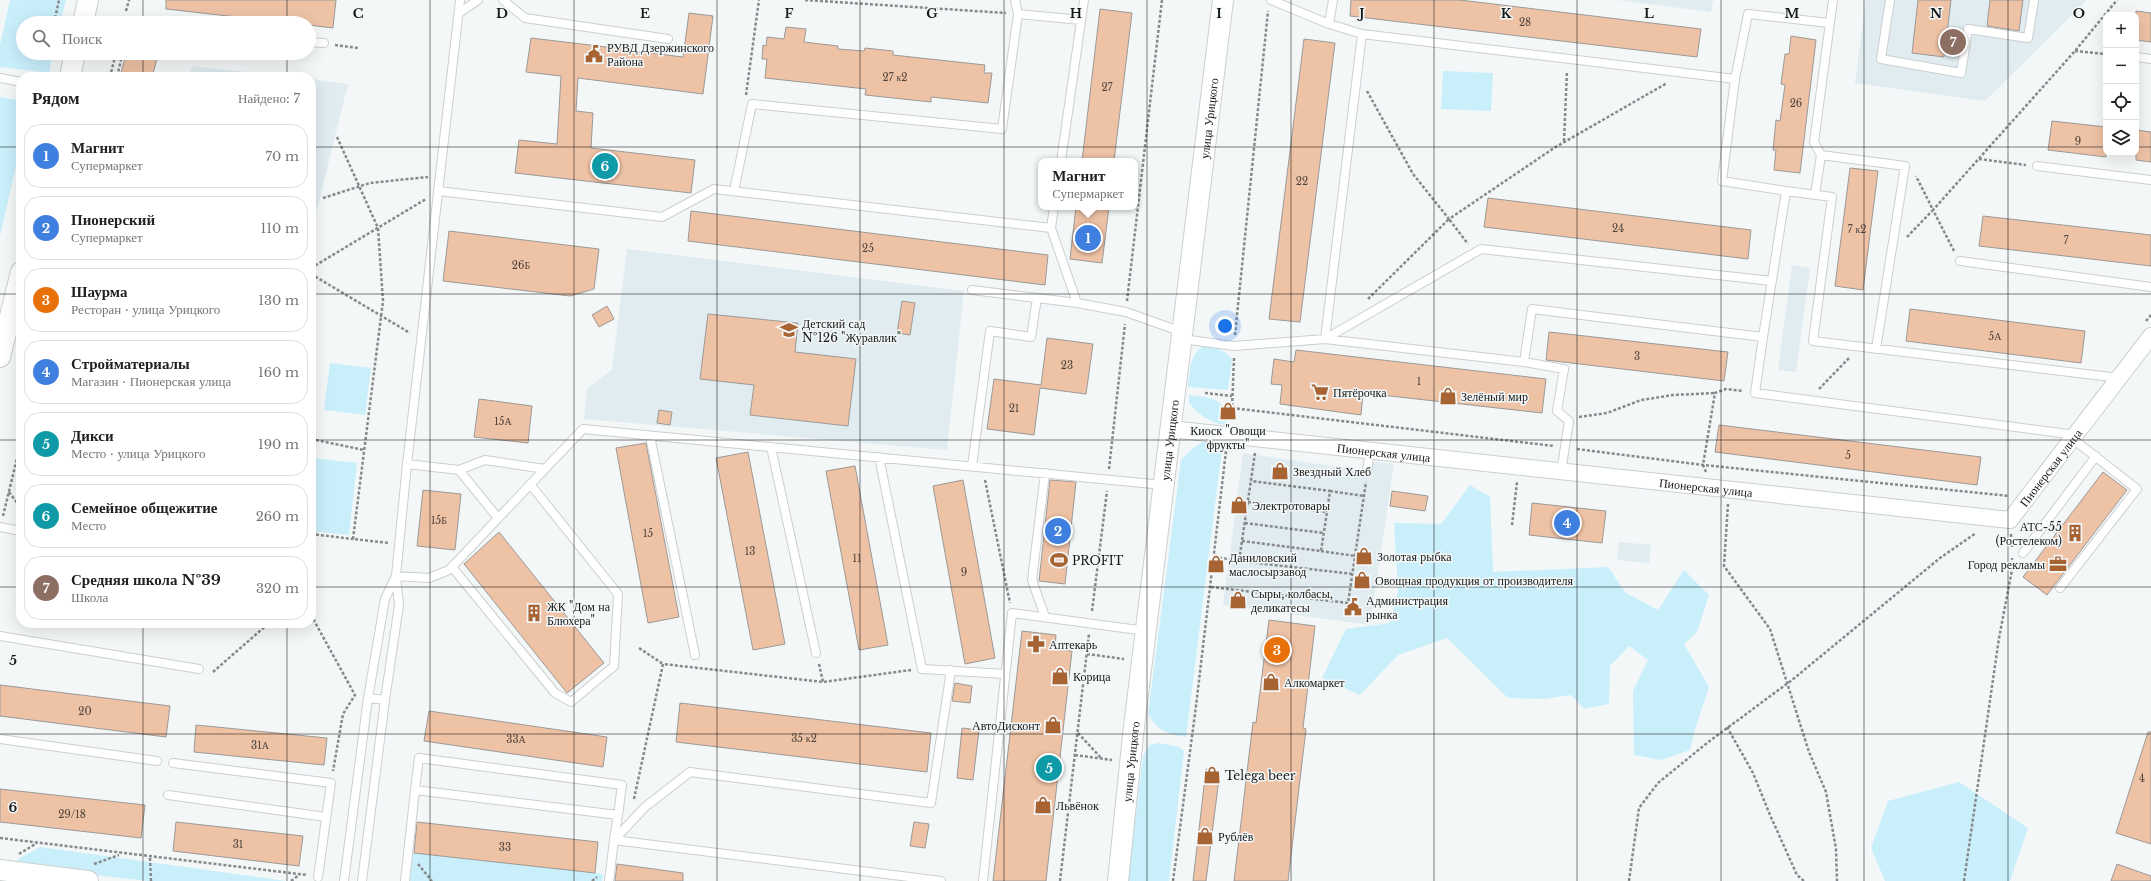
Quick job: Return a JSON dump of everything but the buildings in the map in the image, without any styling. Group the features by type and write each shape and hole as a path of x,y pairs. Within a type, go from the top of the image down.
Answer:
{"street":[{"path":"84,16 88,0"},
{"name":"улица Урицкого","path":"1118,881 1146,631 1223,0"},
{"path":"71,72 74,60"},
{"path":"0,357 16,296"},
{"name":"Пионерская улица","path":"1171,429 2003,519 2075,437 2151,336"},
{"path":"0,870 88,881"}],"lane":[{"path":"362,881 399,604 396,576 407,464 460,0"},
{"path":"459,12 478,0"},
{"path":"503,0 525,18 668,39"},
{"path":"734,191 752,104 1002,130 1018,14 1015,0"},
{"path":"1061,158 1084,0"},
{"path":"1329,24 1333,0"},
{"path":"1815,195 1821,155 1814,142 1833,0"},
{"path":"1890,0 1881,59 1961,73 1968,29 2028,38 2034,0"},
{"path":"1270,4 1362,34 1682,75 1735,80"},
{"path":"1018,14 1081,20"},
{"path":"1829,23 1748,14 1735,80 1722,181 1832,197 1813,341 2119,378"},
{"path":"1325,339 1362,34"},
{"path":"316,42 324,43"},
{"path":"2139,57 2151,59"},
{"path":"0,78 16,81"},
{"path":"1821,155 1905,166 1876,349"},
{"path":"2037,166 2151,180"},
{"path":"438,191 662,217 714,189 1051,228"},
{"path":"1786,191 1755,393 2075,437 2137,489 2060,588"},
{"path":"1054,210 1051,228 1077,303"},
{"path":"1325,339 1481,249 1772,281"},
{"path":"1960,261 2151,288"},
{"path":"972,290 1077,303 1126,312 1182,336 1234,346 1325,339 1524,362 1564,369 1557,411 1569,421 1561,472"},
{"path":"972,466 990,331 1032,337 1036,298"},
{"path":"1524,362 1532,309 1763,337"},
{"path":"396,576 429,578 452,567 583,429 1164,485"},
{"path":"650,436 695,655"},
{"path":"771,446 816,653"},
{"path":"1367,471 1370,451"},
{"path":"2022,553 2096,456"},
{"path":"879,457 922,668 1005,674"},
{"path":"407,464 459,470 485,460 545,469"},
{"path":"459,470 498,518"},
{"path":"1045,473 1032,580 1045,617"},
{"path":"452,567 555,694 570,702 614,666 618,594 530,484"},
{"path":"1,523 16,529"},
{"path":"344,881 368,698 385,599 396,576"},
{"path":"983,881 1012,613 1091,622 1146,631"},
{"path":"0,636 198,669"},
{"path":"614,840 645,807 690,772 931,803 952,670"},
{"path":"368,698 385,700"},
{"path":"0,739 157,761"},
{"path":"405,881 419,758 622,785 609,881"},
{"path":"173,763 331,784 318,877"},
{"path":"415,790 618,815"},
{"path":"168,795 326,817"},
{"path":"614,840 942,881"}],"path":[{"path":"56,16 59,0"},
{"path":"752,104 746,96 759,0"},
{"path":"805,0 1018,14"},
{"path":"1138,208 1162,0"},
{"path":"1960,261 1933,210 2075,51 2117,0"},
{"path":"1270,4 1234,346 1232,408 1703,465 2012,496"},
{"path":"324,43 358,48"},
{"path":"2075,51 2103,54"},
{"path":"111,72 114,60"},
{"path":"118,72 121,60"},
{"path":"1564,142 1568,60"},
{"path":"1364,302 1449,219 1564,142 1682,75"},
{"path":"1357,76 1381,113 1413,174 1475,252"},
{"path":"337,137 358,187 378,228 383,301 354,539"},
{"path":"1978,159 2037,166"},
{"path":"323,198 370,183 440,176"},
{"path":"316,265 438,191"},
{"path":"1060,881 1108,480 1138,210"},
{"path":"316,277 421,339"},
{"path":"1808,400 1860,347"},
{"path":"1569,421 1583,416 1607,413 1640,400 1672,395 1715,393 1726,389 1755,393"},
{"path":"1205,393 1232,396"},
{"path":"1715,393 1703,465 1721,489 1729,516 1724,566 1770,629 1809,752 1826,792 1836,849 1837,881"},
{"path":"1239,561 1256,438"},
{"path":"316,440 364,450"},
{"path":"1173,881 1211,587 1227,449"},
{"path":"1,523 16,463"},
{"path":"983,467 1012,613"},
{"path":"1512,526 1519,467"},
{"path":"1211,587 1348,604 1367,471"},
{"path":"1251,481 1364,496"},
{"path":"1321,551 1330,491"},
{"path":"9,492 16,501"},
{"path":"1248,502 1327,512"},
{"path":"1629,881 1640,808 1658,784 1727,727 1788,683 1940,558 2003,519 2012,550"},
{"path":"1245,523 1324,533"},
{"path":"316,535 399,544"},
{"path":"1242,541 1356,556"},
{"path":"1964,881 1998,646 2012,570 2012,556"},
{"path":"1214,557 1353,574"},
{"path":"316,624 355,695 343,714 331,784"},
{"path":"213,672 263,628"},
{"path":"639,648 663,664 823,682 922,668"},
{"path":"816,653 823,682"},
{"path":"1087,654 1125,659"},
{"path":"628,825 663,664"},
{"path":"1727,727 1753,773 1791,862 1798,875 1804,881"},
{"path":"1078,733 1103,759"},
{"path":"1075,755 1113,760"},
{"path":"0,838 150,858 318,877"},
{"path":"150,858 151,881"},
{"path":"291,881 299,874"}],"shaded area":[{"path":"10,0 66,0 62,16 16,16 16,60 52,60 49,72 0,67 0,45"},
{"path":"1617,0 1713,0 1711,12"},
{"path":"1866,0 2087,0 1985,101 1855,83"},
{"path":"192,66 245,72 190,72"},
{"path":"1443,71 1493,73 1491,111 1441,109"},
{"path":"316,80 348,84 316,214"},
{"path":"0,97 16,100 16,166 0,236"},
{"name":"Детский сад №126 \"Журавлик\"","path":"627,249 964,291 947,450 584,419 587,389 612,369"},
{"path":"1792,265 1810,268 1796,372 1778,370"},
{"path":"1202,347 1219,349 1232,359 1228,390 1188,387 1192,360"},
{"path":"330,363 371,368 365,415 324,410"},
{"path":"1189,395 1210,398 1221,404 1226,416 1225,425 1209,420 1196,411 1189,403"},
{"path":"1213,439 1223,441 1186,737 1168,733 1159,728 1151,720 1148,714 1181,460 1196,446"},
{"path":"1243,453 1367,471 1372,462 1394,464 1370,625 1223,605"},
{"path":"316,459 357,463 349,535 316,532"},
{"path":"1470,485 1490,497 1493,572 1608,567 1626,593 1658,610 1684,570 1709,595 1697,632 1684,644 1709,687 1695,729 1690,750 1662,760 1634,755 1633,691 1648,660 1629,646 1610,666 1609,704 1584,709 1571,695 1544,699 1508,698 1447,638 1398,655 1360,695 1322,678 1346,629 1390,623 1398,591 1394,523 1441,524"},
{"path":"1619,542 1651,545 1649,563 1617,560"},
{"path":"1159,743 1179,747 1184,751 1169,881 1128,881 1143,756 1150,745"},
{"path":"1959,782 2028,828 2010,881 1885,881 1871,848 1888,801"},
{"path":"40,847 286,881 148,881 16,866 18,859"},
{"path":"413,853 603,874 602,881 409,881"}],"place":[{"name":"Средняя школа №39","path":"1953,42"},
{"name":"РУВД Дзержинского Района","path":"594,54"},
{"name":"Семейное общежитие","path":"605,166"},
{"name":"Магнит","path":"1088,238"},
{"name":"Детский сад №126 \"Журавлик\"","path":"789,330"},
{"name":"Пятёрочка","path":"1320,392"},
{"name":"Зелёный мир","path":"1448,396"},
{"name":"Киоск \"Овощи фрукты\"","path":"1228,411"},
{"name":"Звездный Хлеб","path":"1280,471"},
{"name":"Электротовары","path":"1239,505"},
{"name":"Стройматериалы","path":"1567,523"},
{"name":"Пионерский","path":"1058,531"},
{"name":"АТС-55 (Ростелеком)","path":"2075,533"},
{"name":"Золотая рыбка","path":"1364,556"},
{"name":"PROFIT","path":"1059,560"},
{"name":"Даниловский маслосырзавод","path":"1216,564"},
{"name":"Город рекламы","path":"2058,564"},
{"name":"Овощная продукция от производителя","path":"1362,580"},
{"name":"Сыры, колбасы, деликатесы","path":"1238,600"},
{"name":"Администрация рынка","path":"1353,607"},
{"name":"ЖК \"Дом на Блюхера\"","path":"534,613"},
{"name":"Аптекарь","path":"1036,644"},
{"name":"Шаурма","path":"1277,650"},
{"name":"Корица","path":"1060,676"},
{"name":"Алкомаркет","path":"1271,682"},
{"name":"АвтоДисконт","path":"1053,725"},
{"name":"Дикси","path":"1049,768"},
{"name":"Telega beer","path":"1212,775"},
{"name":"Львёнок","path":"1043,805"},
{"name":"Рублёв","path":"1205,836"}]}
